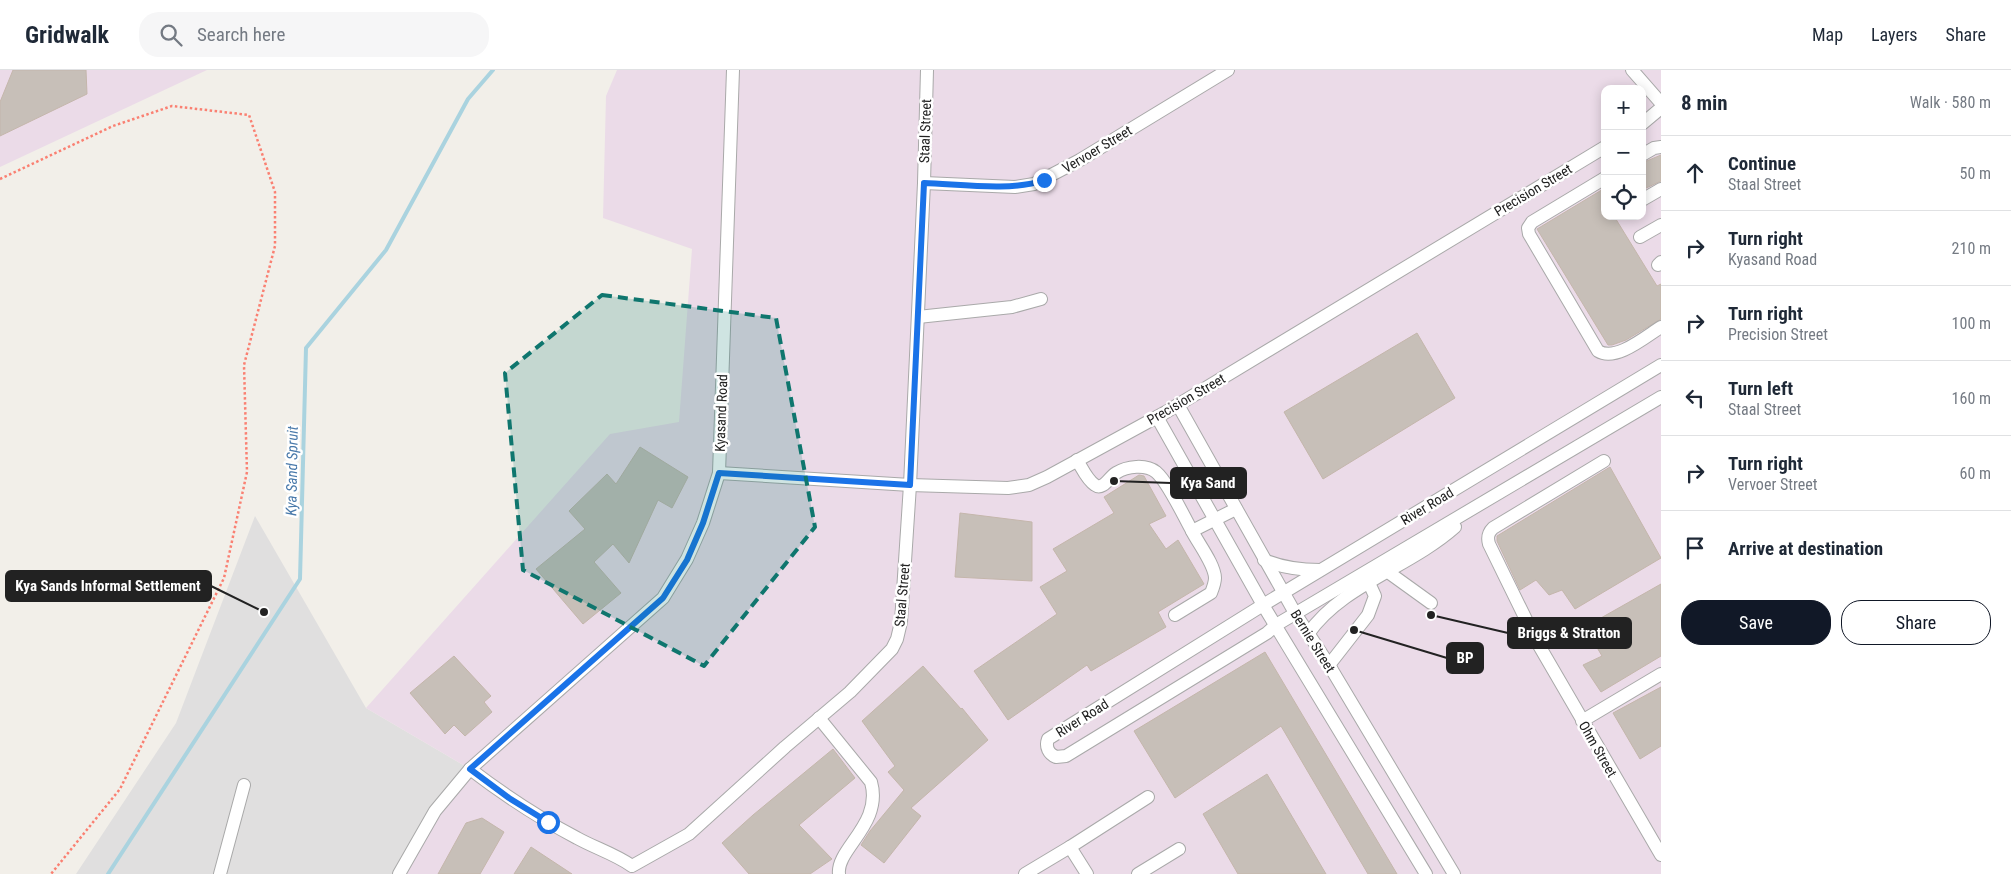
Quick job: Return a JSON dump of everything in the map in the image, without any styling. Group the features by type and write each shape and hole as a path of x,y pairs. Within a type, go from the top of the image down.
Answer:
{"street":[{"name":"Kyasand Road","path":"399,874 435,811 470,769 663,598 687,560 703,523 719,473 733,70"},
{"name":"Staal Street","path":"470,769 509,798 548,822 578,839 621,858 632,871 689,834 785,747 857,686 883,660 897,639 901,622 910,485 924,183 927,70"},
{"name":"Vervoer Street","path":"924,183 1015,187 1034,184 1080,160 1228,70"},
{"path":"1632,70 1661,103"},
{"path":"1646,121 1661,108"},
{"path":"1646,153 1654,148 1661,147"},
{"name":"Precision Street","path":"719,473 910,485 1008,488 1029,484 1047,477 1178,405 1601,149"},
{"path":"1601,180 1532,222 1528,228 1529,234 1598,351 1614,355 1661,327"},
{"path":"1646,198 1661,189"},
{"path":"1640,237 1661,225"},
{"path":"918,317 1018,306 1041,299"},
{"name":"River Road","path":"1661,365 1263,605 1048,739 1047,747 1049,752 1056,757 1066,756 1267,633 1295,613 1661,396"},
{"name":"Bernie Street","path":"1178,405 1283,593 1454,874"},
{"name":"Bernie Street","path":"1157,417 1263,605 1426,874"},
{"path":"1077,460 1089,479 1095,486 1099,487 1104,485 1116,473 1137,466 1152,469 1163,479 1213,569 1215,577 1211,593 1174,615"},
{"name":"Ohm Street","path":"1604,461 1489,532 1489,544 1537,642 1661,856"},
{"path":"1192,531 1236,509"},
{"path":"1308,634 1318,618 1328,610 1441,538 1468,512"},
{"path":"1264,560 1279,566 1301,570 1322,570"},
{"path":"1388,572 1431,603"},
{"path":"1328,665 1368,614 1373,604 1375,596 1373,589 1368,583"},
{"path":"1582,722 1661,674"},
{"path":"819,718 870,782 873,789 873,799 868,819 840,863 839,874"},
{"path":"220,874 244,785"},
{"path":"1025,874 1148,797"},
{"path":"1070,847 1087,874"},
{"path":"1138,874 1180,849"}],"path":[{"path":"0,179 113,126 172,106 249,115 274,192 275,246 244,365 247,472 224,578 120,789 51,874"}],"highlighted area":[{"path":"602,295 776,318 815,527 704,666 523,570 505,373"}],"shaded area":[{"path":"0,70 207,70 0,167"},
{"path":"617,70 1661,70 1661,874 407,874 465,766 366,708 610,434 679,422 692,249 603,218 606,96"},
{"path":"255,516 366,708 470,769 422,874 76,874 176,723"}],"building":[{"path":"13,70 86,70 87,94 0,136 0,102"},
{"path":"1661,155 1661,181 1646,188 1646,175 1646,161"},
{"path":"1601,190 1601,220 1616,220 1657,286 1661,284 1661,319 1626,340 1608,345 1537,229"},
{"path":"1417,333 1455,398 1323,479 1284,412"},
{"path":"640,447 688,477 672,508 658,500 629,563 613,544 594,562 621,593 583,624 536,569 585,529 569,511 607,474 616,484"},
{"path":"1610,467 1661,558 1575,609 1562,590 1549,595 1536,580 1520,590 1497,541 1497,536"},
{"path":"1139,475 1144,476 1166,516 1149,524 1166,549 1178,540 1204,584 1158,612 1166,627 1091,671 1087,665 1008,720 974,671 1057,614 1040,587 1067,571 1053,549 1114,513 1104,497"},
{"path":"960,513 1032,522 1032,581 955,577"},
{"path":"1661,584 1661,656 1601,692 1583,665 1602,656 1585,627"},
{"path":"1265,652 1397,874 1368,874 1281,726 1175,798 1134,731"},
{"path":"454,656 491,696 484,702 492,712 465,736 454,725 445,734 410,693"},
{"path":"923,666 962,708 988,740 911,808 921,816 884,863 861,845 870,831 904,790 888,772 895,766 862,721"},
{"path":"1661,687 1661,746 1640,759 1613,713"},
{"path":"833,749 855,778 799,825 832,859 810,874 749,874 722,843"},
{"path":"1267,774 1326,874 1238,874 1203,814"},
{"path":"482,818 504,832 480,874 438,874 466,823"},
{"path":"531,847 572,874 514,874"}],"waterway":[{"name":"Kya Sand Spruit","path":"108,874 300,579 306,348 386,250 468,99 493,70"}],"place":[{"name":"Kya Sand","path":"1114,481"},
{"name":"Kya Sands Informal Settlement","path":"264,612"},
{"name":"Briggs & Stratton","path":"1431,615"},
{"name":"BP","path":"1354,630"}],"route":[{"path":"548,822 509,798 470,769 663,598 687,560 703,523 719,473 910,485 924,183 1015,187 1034,184 1044,180"}]}
